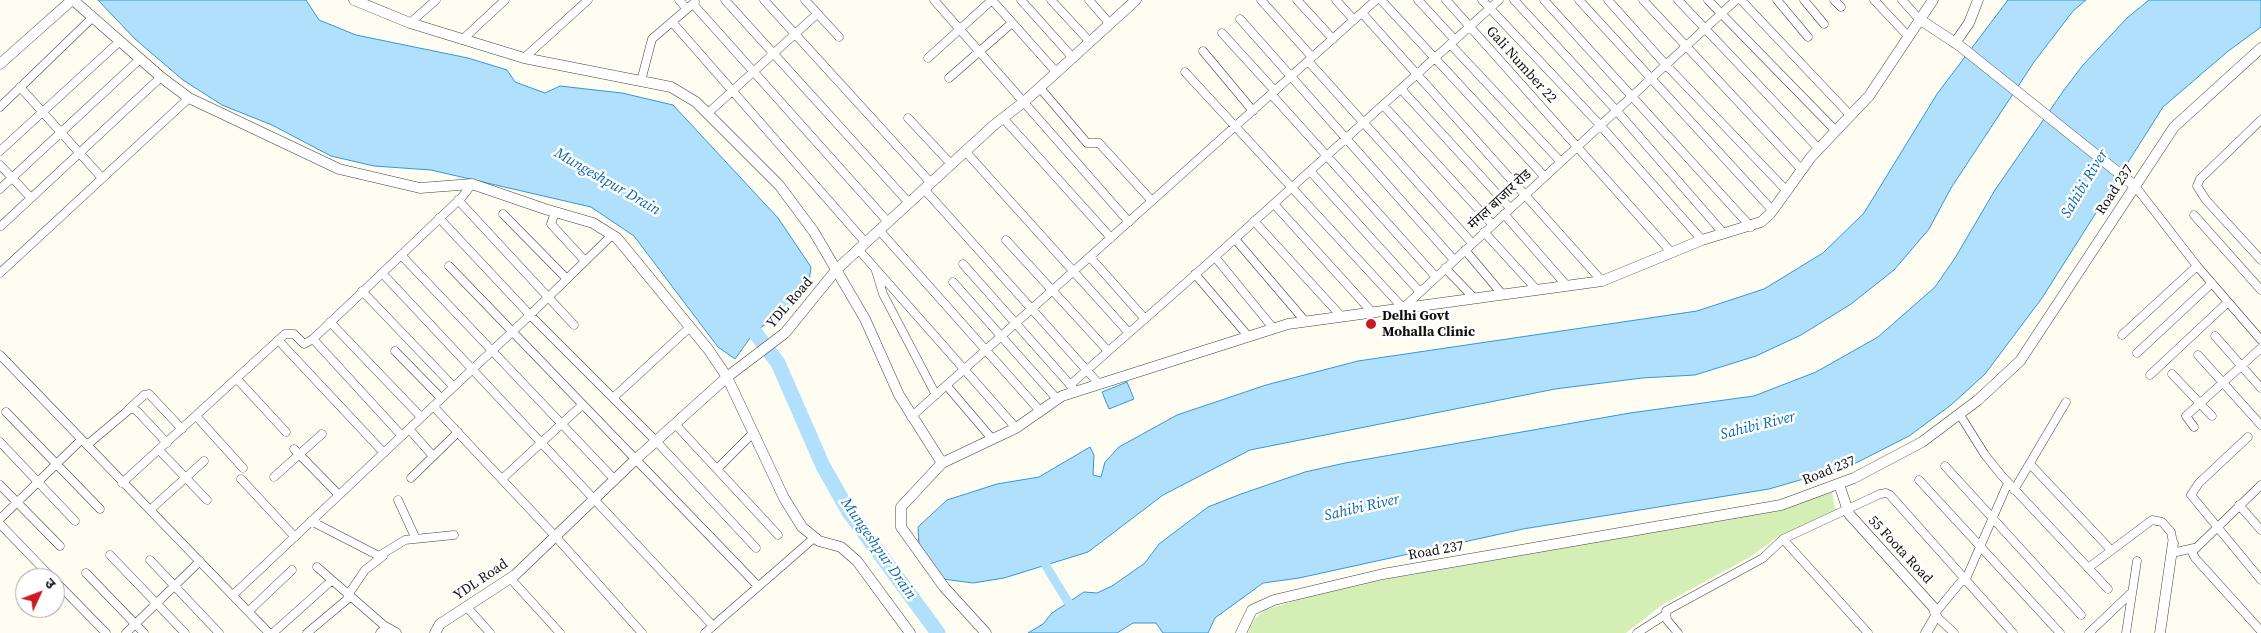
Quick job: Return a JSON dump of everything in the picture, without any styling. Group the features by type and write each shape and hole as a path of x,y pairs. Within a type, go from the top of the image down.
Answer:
{"street":[{"path":"0,64 73,0 161,77 189,98 339,168 420,188 472,184 593,223 612,235 690,327 727,377 752,434 784,498 802,527 814,538 839,546 860,564 910,633"},
{"path":"354,0 410,23 524,58 677,89 708,113 784,191 814,232 864,319 912,417 942,463"},
{"path":"410,23 436,0"},
{"path":"462,40 505,0"},
{"path":"524,58 588,0"},
{"path":"679,0 692,4 754,70 888,222"},
{"path":"725,0 909,202"},
{"path":"764,0 1099,384"},
{"path":"805,0 839,38"},
{"path":"934,0 1025,101 1129,222"},
{"path":"928,58 992,0 1057,73"},
{"path":"1020,0 1073,58"},
{"path":"1051,0 1090,42"},
{"path":"1089,0 1110,24"},
{"path":"1261,0 1364,122 1472,243"},
{"path":"1297,0 1333,39"},
{"path":"1336,0 1354,20"},
{"path":"912,417 1376,0 1434,58 1544,176"},
{"path":"1418,0 1452,42 1560,161"},
{"name":"Gali Number 22","path":"1446,0 1671,252"},
{"path":"1482,0 1600,125 1702,240"},
{"path":"986,633 944,587 901,526 901,508 942,463 1016,428 1073,388 1087,370 1499,0"},
{"path":"1514,0 1616,110 1724,234"},
{"path":"1544,0 1750,227"},
{"path":"1580,0 1773,210"},
{"path":"1608,0 1787,191"},
{"path":"1643,0 1802,170"},
{"path":"1678,0 1819,149"},
{"path":"1708,0 1836,131"},
{"name":"मंगल बाजार रोड","path":"1403,308 1736,0"},
{"path":"1741,0 1852,116"},
{"path":"1777,0 1808,37"},
{"path":"1804,0 1824,24"},
{"path":"1834,0 1841,7"},
{"path":"1874,0 1908,36"},
{"path":"1902,0 1919,19 1958,44 2135,186 2197,266 2228,302 2258,331 2261,340"},
{"path":"1073,388 1099,384 1273,328 1305,321 1602,281 1702,240 1750,227 1765,219 1819,149 1852,116 1876,88 1919,19 1934,0"},
{"path":"1958,44 1978,0"},
{"name":"YDL Road","path":"435,633 440,624 510,578 596,499 635,460 727,377 789,329 836,269 965,151 1057,73 1110,24 1130,2"},
{"path":"642,81 650,43 692,4"},
{"path":"1362,13 1602,281"},
{"path":"708,113 773,52 818,14"},
{"path":"0,107 93,18"},
{"path":"1240,19 1454,260"},
{"path":"672,22 732,90 862,246 875,270 883,294 936,395"},
{"path":"949,78 1012,23"},
{"path":"1222,33 1327,156 1436,277"},
{"path":"0,150 120,41"},
{"name":"Road 237","path":"1241,633 1252,610 1274,600 1383,574 1781,505 1854,478 1922,442 1960,415 2020,361 2174,128 2261,48"},
{"path":"1203,51 1253,110"},
{"path":"0,189 140,59"},
{"path":"1185,72 1403,308"},
{"path":"1,226 161,77"},
{"path":"20,87 102,178"},
{"path":"1040,88 1087,143 1098,143 1152,202"},
{"path":"1401,89 1510,208"},
{"path":"0,273 189,98"},
{"path":"1383,105 1492,224"},
{"path":"908,118 951,164"},
{"path":"1003,118 1112,238"},
{"path":"2261,120 2200,179 2197,186 2206,200 2261,260"},
{"path":"965,151 1129,333"},
{"path":"0,165 31,198"},
{"path":"1310,171 1420,292"},
{"path":"122,482 167,444 278,340 289,332 294,334 304,344 313,339 458,200 472,184"},
{"path":"458,200 574,325"},
{"path":"1274,204 1372,312"},
{"path":"555,212 551,224 585,261"},
{"path":"503,214 567,278"},
{"path":"1504,214 1567,286"},
{"path":"2194,216 2261,290"},
{"path":"439,218 530,316 656,441 756,548"},
{"path":"1254,222 1341,316"},
{"path":"878,230 1040,411"},
{"path":"1484,232 1537,290"},
{"path":"233,595 453,386 530,316 612,235"},
{"path":"1235,239 1305,321"},
{"path":"1006,240 1054,290 1108,351"},
{"path":"1465,250 1502,294"},
{"path":"401,255 615,480"},
{"path":"1090,257 1145,319"},
{"path":"1215,257 1273,328"},
{"path":"963,264 1073,388"},
{"path":"450,266 758,586"},
{"path":"2122,334 2197,266"},
{"path":"1445,268 1474,298"},
{"path":"875,270 1016,428"},
{"path":"382,273 543,442 713,626"},
{"path":"1195,274 1248,336"},
{"path":"953,282 1057,399"},
{"path":"2138,353 2212,283"},
{"path":"362,291 453,386"},
{"path":"2150,375 2228,302"},
{"path":"330,322 421,417"},
{"path":"613,398 690,327"},
{"path":"2215,336 2261,388"},
{"path":"313,339 402,436"},
{"path":"278,340 384,453"},
{"path":"2194,427 2186,416 2261,348"},
{"path":"395,351 441,398"},
{"path":"0,355 271,633 331,581"},
{"path":"2198,355 2261,424"},
{"path":"2172,374 2212,416"},
{"path":"237,379 286,432"},
{"path":"947,386 993,440"},
{"path":"0,519 57,464 129,409 144,395 149,394 182,429"},
{"path":"2014,490 2066,402"},
{"path":"502,479 582,405"},
{"path":"433,406 555,536 642,633"},
{"path":"129,409 137,411 167,444"},
{"path":"6,412 100,509"},
{"path":"1960,415 1984,455 2014,490 2108,589"},
{"path":"196,416 243,468"},
{"path":"675,424 778,535"},
{"path":"409,429 433,456"},
{"path":"411,478 458,432"},
{"path":"274,477 297,452 322,434"},
{"path":"717,469 752,434"},
{"path":"2248,437 2192,492 2193,498 2261,580"},
{"path":"0,442 75,521"},
{"path":"159,450 207,500"},
{"path":"297,452 339,495"},
{"path":"150,510 204,462"},
{"path":"2030,464 2111,550"},
{"path":"1945,466 2082,615"},
{"path":"241,479 295,537"},
{"path":"1919,480 2060,633"},
{"path":"1926,633 1936,614 1964,580 2008,483"},
{"name":"55 Foota Road","path":"1839,484 1847,510 1936,614"},
{"path":"0,485 60,546"},
{"path":"2261,497 2258,488 2192,552 2261,631"},
{"path":"1637,633 1665,615 1666,610 1671,607 1763,558 1783,539 1880,494 1890,495 2013,633"},
{"path":"398,500 415,537"},
{"path":"2240,505 2261,530"},
{"path":"2088,568 2152,520 2162,522 2171,532 2173,548 2160,633"},
{"path":"311,521 383,556"},
{"path":"0,524 43,568"},
{"path":"307,633 349,596 365,570 405,540 415,537 454,535"},
{"path":"705,633 814,538"},
{"path":"1783,539 1868,633"},
{"path":"2173,548 2194,548"},
{"path":"110,555 185,633"},
{"path":"150,560 219,633"},
{"path":"126,633 200,561"},
{"path":"2126,633 2137,561"},
{"path":"317,568 388,631"},
{"path":"249,611 292,570"},
{"path":"86,573 144,633"},
{"path":"510,578 560,633"},
{"path":"65,590 106,633"},
{"path":"2089,633 2132,592"},
{"path":"466,606 490,633"},
{"path":"1936,614 1954,633"},
{"path":"1665,615 1678,633"}],"green space":[{"path":"1832,491 1835,510 1776,538 1750,557 1662,605 1626,633 1248,633 1255,618 1265,610 1301,599 1376,581 1785,509"}],"water":[{"path":"98,0 306,0 319,20 356,35 468,58 507,70 515,82 545,93 560,86 622,93 673,105 778,218 811,267 808,290 784,313 755,331 735,359 718,347 634,236 591,207 431,170 374,166 331,156 272,125 222,105 183,80 135,39"},
{"path":"2008,0 2086,0 2073,11 2034,62 1951,188 1929,229 1894,270 1851,304 1801,335 1756,356 1695,375 1642,378 1555,389 1250,450 1163,495 1088,552 1004,578 973,583 943,579 919,546 918,527 947,500 997,484 1039,477 1090,447 1094,455 1093,475 1101,477 1105,462 1119,447 1177,415 1266,385 1358,361 1697,311 1764,289 1823,253 1864,213 1937,94"},
{"name":"Sahibi River","path":"2149,0 2261,0 2261,27 2227,52 2163,107 2042,298 1985,374 1951,405 1909,436 1852,465 1769,489 1523,529 1299,578 1263,583 1215,618 1208,633 1163,633 1156,623 1133,623 1117,633 1028,633 1043,624 1052,613 1084,592 1097,593 1112,586 1145,563 1159,544 1208,507 1241,494 1305,472 1345,463 1630,413 1754,396 1816,372 1878,337 1935,287 1955,258 1995,190 2064,90 2083,65 2127,18"},
{"path":"1127,382 1134,399 1109,409 1102,392"}],"waterway":[{"name":"Mungeshpur Drain","path":"742,315 778,363 823,466 849,512 938,633"},
{"path":"1047,554 1046,566 1068,602"}],"place":[{"name":"Delhi Govt Mohalla Clinic","path":"1371,324"}]}
